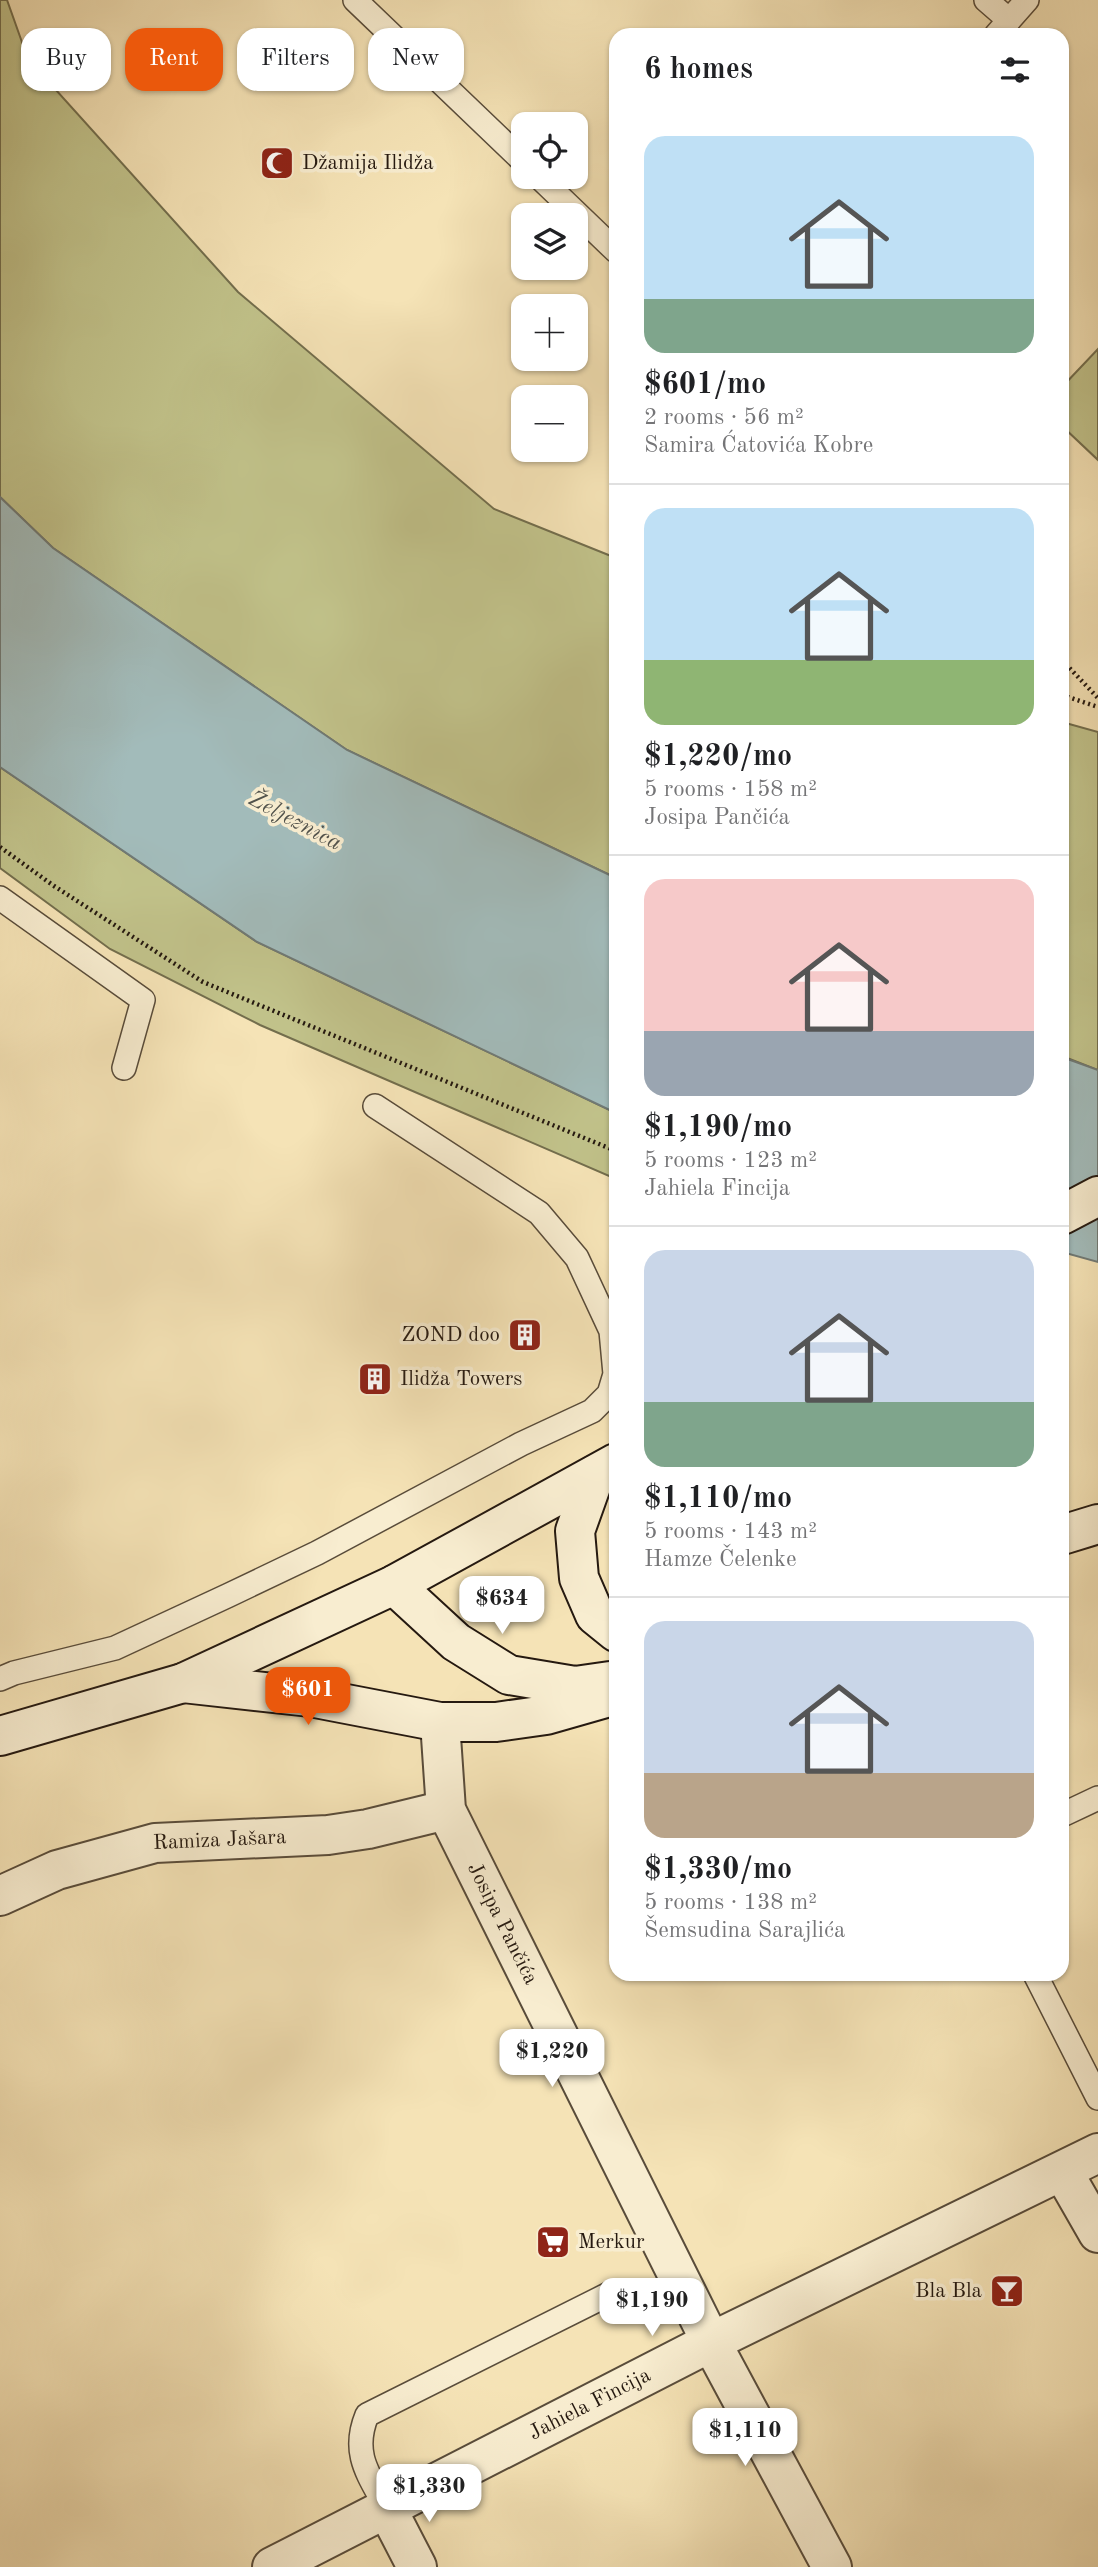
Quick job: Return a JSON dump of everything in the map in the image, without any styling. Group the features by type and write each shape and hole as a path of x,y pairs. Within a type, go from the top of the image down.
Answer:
{"street":[{"path":"1069,1211 1098,1196"},
{"path":"10,1726 184,1683 394,1585 605,1469"},
{"path":"605,1469 575,1531 579,1578 595,1615 609,1626"},
{"path":"1069,1533 1098,1524"},
{"path":"394,1585 456,1642 509,1675 575,1686 609,1682"},
{"path":"184,1683 310,1698 440,1722 496,1722 546,1715 609,1697"},
{"name":"Josipa Pančića","path":"440,1722 446,1810 711,2342 832,2567"},
{"name":"Ramiza Jašara","path":"0,1896 57,1870 155,1843 328,1835 369,1829 446,1810"},
{"name":"Jahiela Fincija","path":"272,2567 711,2342 1098,2153"},
{"path":"1063,2172 1098,2233"},
{"path":"387,2509 417,2567"}],"lane":[{"path":"355,0 511,150"},
{"path":"986,0 1003,28 1027,0"},
{"path":"551,189 609,244"},
{"path":"0,898 143,1000 124,1068"},
{"path":"376,1106 538,1213 578,1258 609,1327"},
{"path":"0,1679 115,1648 317,1553 521,1444 592,1411 609,1394"},
{"path":"1069,1812 1098,1798"},
{"path":"1040,1981 1088,2056 1098,2098"},
{"path":"387,2509 360,2457 360,2432 368,2415 613,2292"}],"path":[{"path":"1069,667 1098,698"},
{"path":"1069,697 1098,707"},
{"path":"0,848 76,901 203,982 609,1148"}],"green space":[{"path":"0,0 7,0 21,39 21,91 57,91 238,292 494,509 609,555 609,875 347,750 53,548 0,497"},
{"path":"1098,349 1098,460 1069,433 1069,380"},
{"path":"1069,724 1098,732 1098,1070 1069,1059"},
{"path":"0,767 257,942 609,1110 609,1176 260,1025 110,949 0,868"}],"water":[{"name":"Željeznica","path":"0,497 53,548 347,750 609,875 609,1110 257,942 0,767"},
{"path":"1069,1060 1098,1070 1098,1262 1069,1254"}],"place":[{"name":"Džamija Ilidža","path":"277,163"},
{"name":"ZOND doo","path":"525,1335"},
{"name":"Ilidža Towers","path":"375,1379"},
{"name":"Merkur","path":"553,2242"},
{"name":"Bla Bla","path":"1007,2291"}]}
